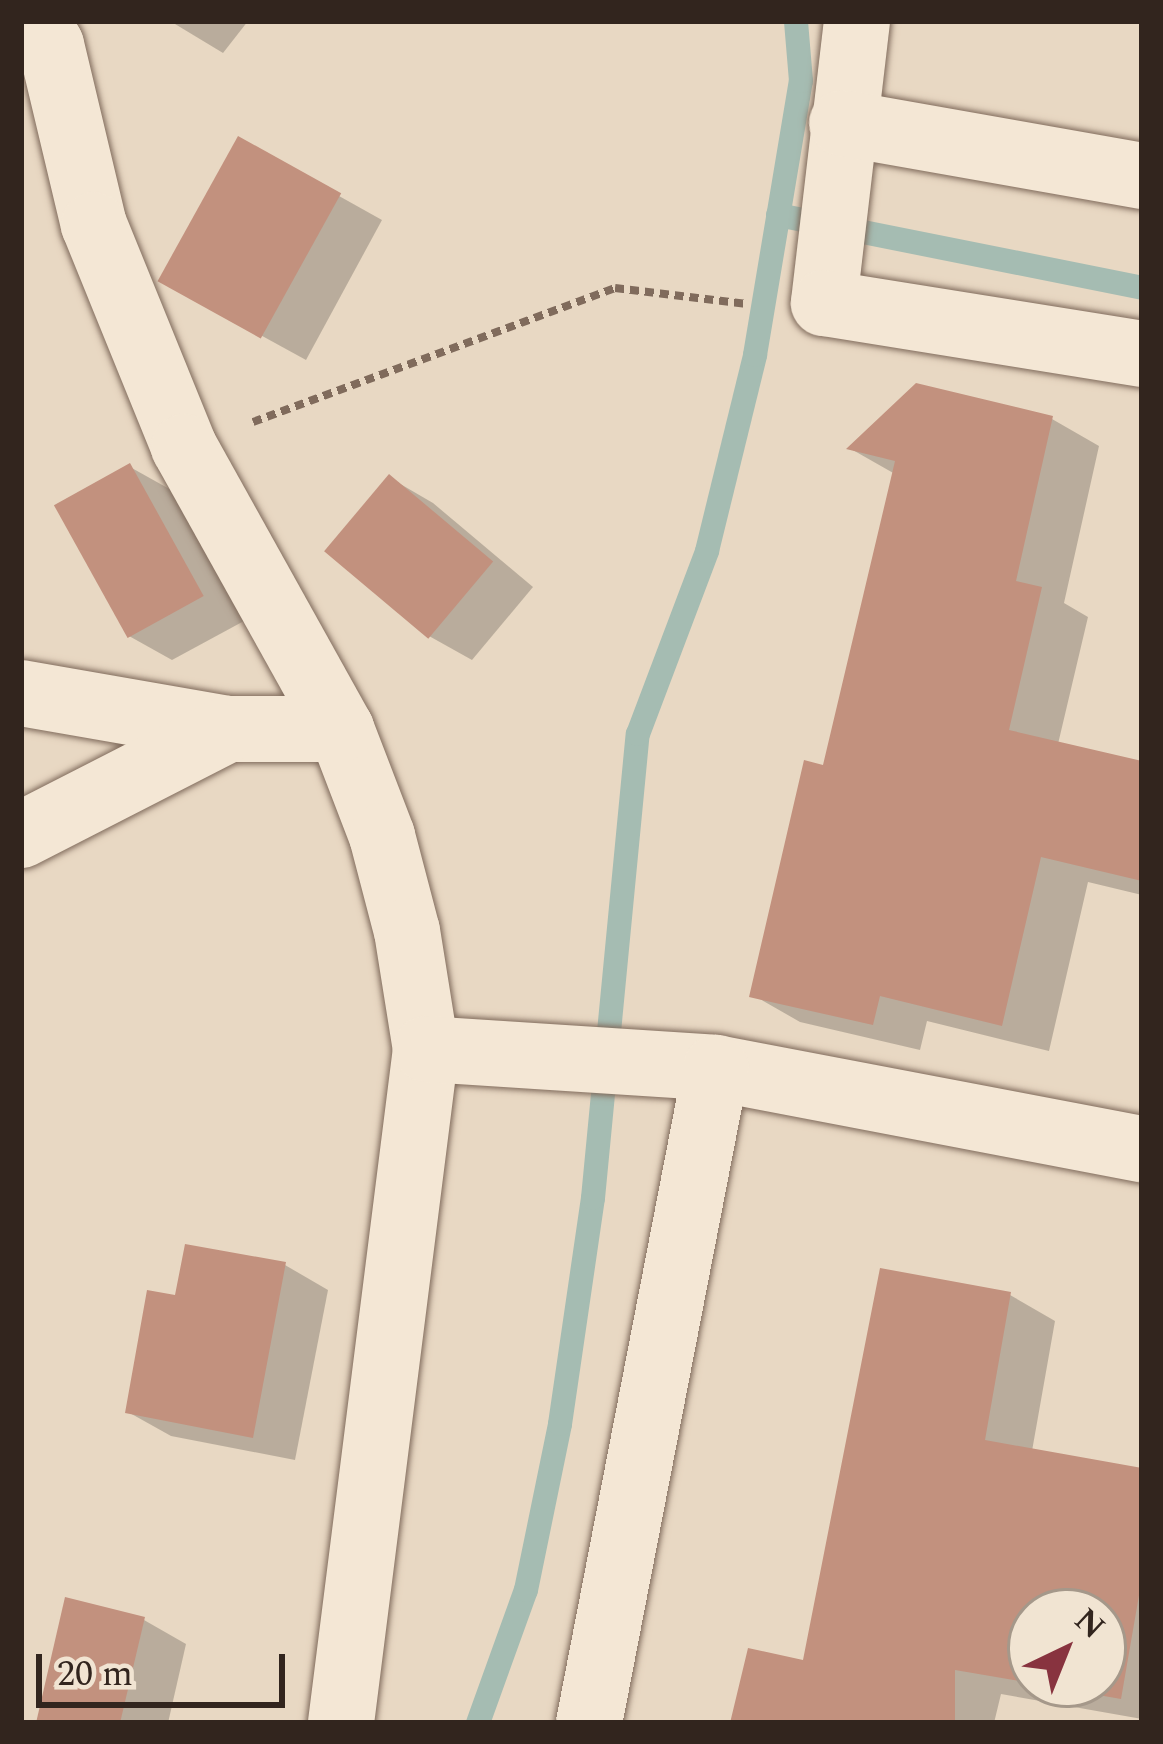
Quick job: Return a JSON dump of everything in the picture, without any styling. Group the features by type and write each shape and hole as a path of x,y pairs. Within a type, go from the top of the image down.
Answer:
{"street":[{"path":"37,21 51,45 94,225 184,447 341,729 382,836 426,1049 341,1723"},
{"path":"857,21 824,303 1142,354"},
{"path":"842,122 1142,176"},
{"path":"21,693 228,728 341,729"},
{"path":"21,836 228,728"},
{"path":"426,1049 716,1068 1142,1149"},
{"path":"589,1723 716,1068"}],"path":[{"path":"184,447 615,288 701,296"}],"building":[{"path":"238,136 341,193 261,338 158,281"},
{"path":"916,383 1053,416 1016,581 1042,587 1009,730 1142,761 1142,881 1041,857 1002,1026 880,996 873,1025 749,997 804,760 823,765 895,461 846,449"},
{"path":"130,463 204,596 128,638 54,505"},
{"path":"389,474 493,561 428,639 324,551"},
{"path":"185,1244 286,1262 253,1438 125,1413 147,1290 175,1295"},
{"path":"880,1268 1011,1292 985,1440 1142,1468 1142,1578 1127,1664 1127,1588 1007,1588 1007,1679 955,1670 955,1723 730,1723 748,1648 803,1660"},
{"path":"65,1597 145,1617 120,1723 36,1723"}],"waterway":[{"path":"478,1723 526,1590 560,1424 593,1198 638,734 707,551 755,355 801,81 796,21"},
{"path":"778,215 1142,288"}]}
